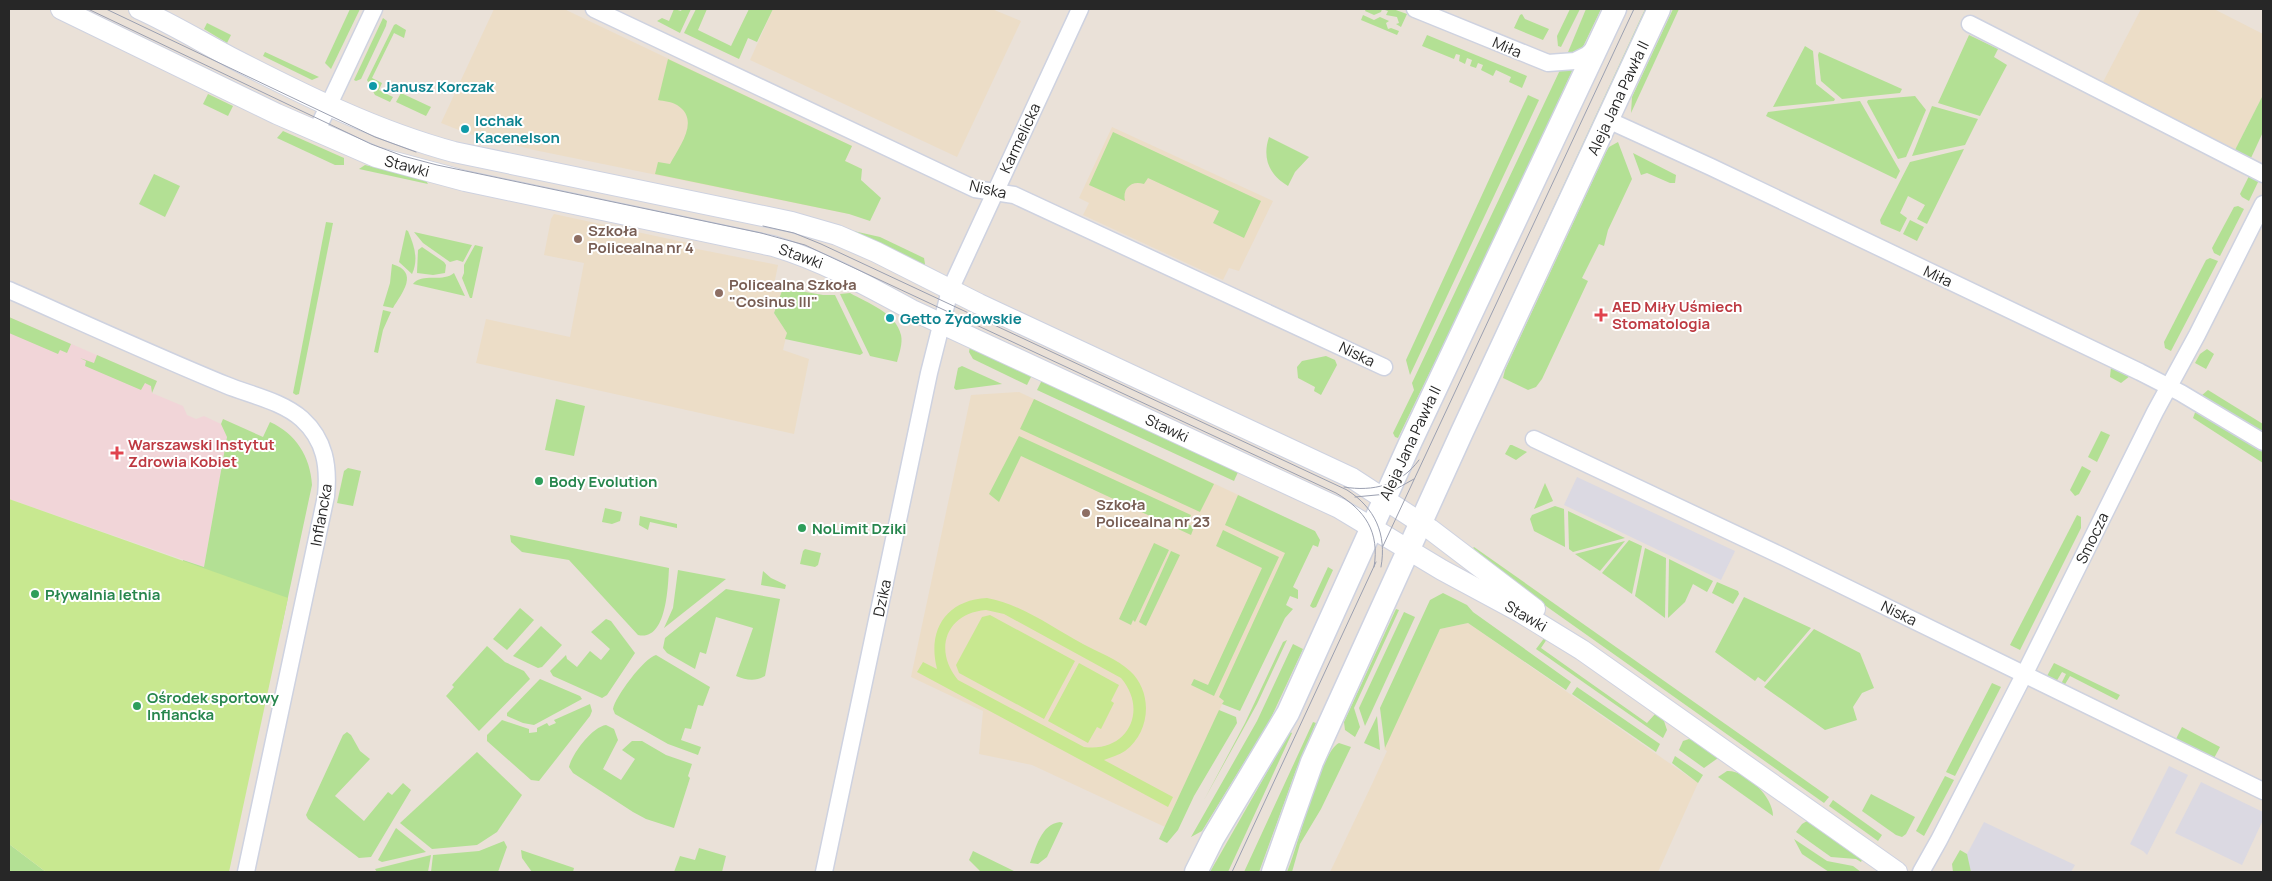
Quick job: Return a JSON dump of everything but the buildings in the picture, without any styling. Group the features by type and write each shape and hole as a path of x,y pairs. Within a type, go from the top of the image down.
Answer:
{"main road":[{"name":"Aleja Jana Pawła II","path":"1196,872 1213,838 1288,713 1384,499 1615,9"},
{"name":"Aleja Jana Pawła II","path":"1273,872 1312,762 1659,9"}],"street":[{"name":"Stawki","path":"61,9 316,132 376,158 402,166 773,246 806,256 852,276 912,310 1331,504 1520,612 1582,650 1897,872"},
{"name":"Stawki","path":"139,9 280,82 393,132 454,152 814,228 876,252 950,290 1351,477 1421,523 1525,601 1582,650"},
{"path":"316,132 374,9"},
{"name":"Niska","path":"594,9 968,185 1014,195 1384,367"},
{"name":"Karmelicka","path":"941,323 950,290 1080,9"},
{"name":"Miła","path":"1415,9 1548,63 1575,61 1587,55 1598,45"},
{"path":"1970,24 2263,174"},
{"name":"Miła","path":"1608,120 2169,386 2263,442"},
{"name":"Smocza","path":"1921,872 1940,840 2120,480 2263,204"},
{"name":"Inflancka","path":"9,290 227,386 288,410 301,418 320,442 328,469 326,496 246,872"},
{"name":"Dzika","path":"824,872 941,323"},
{"name":"Niska","path":"1534,439 1784,557 2263,791"}],"shaded area":[{"path":"494,9 564,9 852,146 845,161 858,167 849,214 534,150 469,134 441,123"},
{"path":"773,9 992,9 1021,21 957,157 750,60"},
{"path":"2141,9 2214,9 2263,34 2263,95 2235,150 2103,82"},
{"path":"1112,127 1273,201 1239,271 1229,268 1223,280 1083,215 1089,203 1079,198"},
{"path":"554,214 688,243 687,247 778,265 774,285 783,288 774,313 787,333 783,350 809,359 794,434 476,363 486,319 570,337 584,263 544,255 551,219"},
{"name":"Warszawski Instytut Zdrowia Kobiet","path":"9,317 157,381 152,393 183,406 187,415 196,419 204,416 221,424 227,436 204,567 9,499"},
{"path":"1019,392 1262,506 1295,548 1165,827 1032,765 979,754 983,711 911,677 971,395"},
{"path":"1577,477 1735,551 1721,580 1564,505"},
{"path":"1468,623 1698,783 1658,872 1330,872 1373,782 1387,751 1384,749 1440,629"},
{"path":"2169,766 2188,775 2147,855 2130,844"},
{"path":"2201,782 2263,812 2263,820 2242,865 2175,833"},
{"path":"1984,822 2075,865 2071,872 1971,872 1966,856"}],"green space":[{"path":"350,9 360,9 331,69 325,63"},
{"path":"674,9 681,11 682,9 691,9 680,33 657,21 662,18 669,21"},
{"path":"696,9 707,9 698,30 731,46 749,9 773,9 757,42 748,38 739,59 684,33"},
{"path":"1366,9 1382,9 1381,12 1374,15 1365,11"},
{"path":"1382,9 1393,9 1407,14 1401,27 1396,24 1399,23 1397,17 1386,15 1388,11"},
{"path":"1570,9 1580,9 1561,47 1558,46 1557,36"},
{"path":"1586,9 1601,9 1580,53 1566,57"},
{"path":"1645,9 1648,9 1433,467"},
{"path":"1673,9 1679,9 1631,113 1632,97"},
{"path":"1522,14 1525,19 1549,29 1543,40 1514,28"},
{"path":"1363,15 1374,20 1380,17 1389,21 1386,23 1388,29 1391,28 1399,31 1397,35 1361,20"},
{"path":"383,18 387,21 386,26 361,79 356,81 354,80"},
{"path":"207,23 231,35 227,43 204,29"},
{"path":"396,24 406,30 404,38 394,33 372,78 382,83 379,90 393,97 390,102 375,95 367,80"},
{"path":"1427,35 1527,76 1522,88 1509,82 1511,77 1496,70 1493,76 1481,70 1483,65 1478,63 1476,68 1470,66 1472,60 1467,58 1465,64 1459,61 1460,55 1456,54 1454,59 1422,46"},
{"path":"1969,35 1998,49 1994,57 2007,65 1980,116 1938,103"},
{"path":"1805,46 1813,51 1816,84 1835,99 1834,101 1773,107"},
{"path":"265,52 319,77 312,80 263,56"},
{"path":"1819,52 1902,89 1900,93 1842,99 1821,81"},
{"path":"668,59 852,146 845,161 862,169 861,180 881,198 870,221 849,214 655,174 658,162 670,164 686,134 688,126 684,111 670,102 658,100"},
{"path":"1573,69 1503,221 1398,438 1395,437 1393,433 1414,390 1412,383 1560,70"},
{"path":"401,93 431,107 426,116 396,102"},
{"path":"208,94 233,106 228,116 203,104"},
{"path":"1528,95 1539,100 1410,375 1406,360"},
{"path":"2263,95 2263,132 2251,158 2235,150"},
{"path":"1915,96 1926,110 1906,157 1898,159 1867,102 1868,100"},
{"path":"1860,101 1900,171 1896,179 1766,116 1768,112"},
{"path":"1932,106 1978,119 1965,145 1912,156"},
{"path":"283,131 344,158 344,165 335,165 277,138"},
{"path":"1113,132 1261,201 1244,238 1213,223 1219,211 1148,178 1144,184 1136,183 1129,186 1125,192 1125,201 1089,185"},
{"path":"1269,137 1309,157 1295,172 1288,186 1276,177 1269,165 1266,152"},
{"path":"1618,142 1632,179 1608,230 1604,246 1599,244 1582,278 1588,281 1542,379 1536,387 1528,390 1503,378 1505,370 1606,152 1609,147"},
{"path":"1964,149 1927,224 1917,219 1925,205 1908,196 1900,213 1907,218 1900,232 1881,224 1880,220 1910,162"},
{"path":"1633,153 1676,175 1675,183 1670,183 1647,173 1641,175"},
{"path":"365,165 425,179 428,184 359,169"},
{"path":"2251,172 2259,180 2249,201 2240,194"},
{"path":"154,174 180,186 165,217 139,204"},
{"path":"2238,206 2244,209 2220,256 2214,253 2212,248 2234,207"},
{"path":"1910,220 1924,227 1917,241 1903,234"},
{"path":"326,222 333,223 299,394 296,395 293,393"},
{"path":"836,227 880,237 924,258 924,267"},
{"path":"406,230 415,252 412,274 399,262"},
{"path":"414,232 472,245 463,262 457,260 450,262 423,243"},
{"path":"475,245 483,247 472,298 470,298 462,278 464,265"},
{"path":"422,247 444,262 446,265 445,273 433,275 417,273 418,250"},
{"path":"2210,258 2218,261 2171,351 2165,348 2164,342 2206,260"},
{"path":"392,264 405,272 407,277 404,290 393,308 383,306 390,283"},
{"path":"454,273 465,296 413,284 417,280 444,277"},
{"path":"783,288 823,295 835,295 863,353 860,355 785,339 787,333 774,313"},
{"path":"850,293 873,305 887,315 898,327 901,335 901,348 897,362 870,356 840,294"},
{"path":"383,310 391,312 383,330 378,353 374,352"},
{"path":"9,317 71,344 67,353 60,350 58,354 9,333"},
{"path":"970,346 1032,375 1027,385 973,359 969,352"},
{"path":"2207,349 2214,354 2206,369 2195,363 2200,354"},
{"path":"97,355 157,381 152,393 151,386 145,383 141,390 85,366 86,361 80,358 94,363"},
{"path":"1326,356 1335,360 1337,365 1321,395 1314,391 1315,387 1298,378 1297,367 1302,361"},
{"path":"962,366 1002,384 956,390 954,388 958,368"},
{"path":"2111,367 2130,376 2121,383 2110,377"},
{"path":"1044,381 1238,472 1234,481 1037,390 1041,382"},
{"path":"2208,390 2263,424 2263,432 2201,396"},
{"path":"556,399 585,406 574,456 545,450"},
{"path":"1034,399 1214,484 1200,512 1020,429"},
{"path":"2196,410 2263,452 2263,463 2193,418"},
{"path":"223,419 263,437 270,422 279,427 300,447 305,455 311,474 312,485 281,630 265,625 185,580 183,560 204,567 227,437 221,424"},
{"path":"2101,431 2110,435 2097,462 2088,457"},
{"path":"1019,436 1191,515 1187,524 1194,527 1191,535 1021,456 999,502 989,494"},
{"path":"1510,445 1527,452 1516,460 1505,454"},
{"path":"2082,466 2091,471 2079,494 2075,496 2070,490"},
{"path":"348,468 361,471 353,506 337,503 344,471"},
{"path":"1545,483 1553,501 1534,509"},
{"path":"1238,495 1315,531 1320,540 1318,547 1313,545 1293,587 1298,590 1298,599 1290,596 1286,605 1293,609 1285,618 1240,711 1222,704 1224,701 1219,697 1285,553 1225,525"},
{"name":"Ośrodek sportowy Inflancka","path":"9,499 288,598 229,872 46,872 9,844"},
{"path":"1555,506 1564,509 1565,547 1534,531 1530,519 1532,515"},
{"path":"605,508 622,512 620,521 612,524 602,522"},
{"path":"1568,511 1625,538 1573,552 1569,549"},
{"path":"2077,515 2081,517 2081,528 2020,650 2010,645"},
{"path":"640,516 677,524 677,528 650,522 648,530 639,525"},
{"path":"1223,530 1279,557 1214,696 1191,685 1194,679 1208,685 1262,568 1216,546"},
{"path":"510,535 669,568 664,610 655,630 648,635 638,635 569,560 522,552 511,542"},
{"path":"1629,540 1642,546 1632,594 1602,573"},
{"path":"1625,541 1600,571 1575,554"},
{"path":"1154,543 1169,550 1135,622 1133,620 1131,625 1119,619"},
{"path":"1474,547 1829,797 1824,803 1536,599"},
{"path":"1645,548 1666,558 1665,618 1635,596"},
{"path":"805,549 821,553 818,565 815,567 800,564"},
{"path":"1171,551 1180,555 1146,626 1139,622"},
{"path":"1669,559 1713,581 1707,592 1693,584 1685,602 1668,618"},
{"path":"1328,567 1333,570 1316,607 1313,608 1310,606"},
{"path":"678,570 726,579 664,628 673,608"},
{"path":"763,571 771,578 786,585 785,589 761,585"},
{"path":"1717,582 1738,591 1739,594 1733,604 1712,593"},
{"path":"726,589 780,599 765,676 761,678 750,680 736,676 753,628 716,617 706,654 700,652 695,669 667,653 663,648 665,638"},
{"path":"1443,593 1467,605 1473,612 1571,682 1566,690 1468,623 1440,629 1385,748 1380,708 1430,600"},
{"path":"1744,597 1811,628 1765,682 1758,677 1755,681 1715,652"},
{"path":"987,598 1012,605 1113,659 1130,671 1143,690 1146,712 1144,723 1134,743 1118,755 1104,760 1173,797 1168,807 917,672 923,662 937,669 935,642 943,620 960,604","holes":["986,610 1004,614 1121,678 1129,691 1133,704 1133,716 1129,727 1122,737 1112,743 1099,747 1084,747 958,680 950,669 946,657 945,645 953,626 961,618 972,613"]},
{"path":"520,608 534,620 507,650 493,639"},
{"path":"1396,609 1399,610 1354,708 1360,727 1355,737 1345,730 1344,722"},
{"path":"1404,612 1415,617 1365,726 1359,708"},
{"path":"990,615 1075,661 1044,719 959,673 956,665 982,617"},
{"path":"606,619 611,621 635,653 607,695 602,698 553,676 550,671 566,655 567,659 577,667 590,651 601,660 610,649 591,632"},
{"path":"541,626 562,645 542,667 538,668 513,656"},
{"path":"1814,629 1860,653 1874,688 1862,693 1853,707 1857,720 1825,730 1764,687"},
{"path":"1545,637 1547,639 1541,648 1647,723 1655,714 1664,721 1667,730 1663,738 1536,649"},
{"path":"1287,640 1257,704 1204,800 1245,723 1283,642"},
{"path":"1293,644 1303,649 1270,720 1202,831 1191,837 1257,721"},
{"path":"487,646 505,662 524,671 530,679 479,731 446,696 454,687 452,685"},
{"path":"656,655 710,687 703,706 698,705 691,729 685,728 681,740 701,747 698,755 668,744 615,714 613,709 615,703 624,687 644,663"},
{"path":"1079,663 1119,685 1111,701 1114,703 1101,729 1097,727 1088,743 1048,721"},
{"path":"2054,663 2120,695 2117,700 2070,676 2064,686 2061,684 2066,674 2062,672 2056,682 2047,676"},
{"path":"540,679 580,696 582,699 534,725 523,723 507,716 507,713"},
{"path":"1992,683 2001,687 1955,776 1946,772"},
{"path":"1577,687 1660,744 1656,752 1572,694"},
{"path":"590,704 592,711 590,716 539,781 531,780 487,741 487,735 502,720 529,729 529,733 537,732 537,728 547,723 549,726 556,723 554,720"},
{"path":"1219,710 1236,717 1237,723 1194,796 1178,830 1167,843 1159,839"},
{"path":"1377,716 1380,750 1364,743"},
{"path":"1313,722 1316,723 1296,770 1259,872 1244,872"},
{"path":"606,725 614,729 618,740 603,769 621,780 635,759 622,750 632,741 642,741 666,755 692,764 688,776 690,778 674,828 646,819 633,812 573,773 569,767 574,755 583,742 595,731"},
{"path":"2182,727 2220,747 2213,760 2175,741"},
{"path":"347,732 351,735 360,751 370,759 335,796 364,821 388,792 392,795 403,783 411,790 371,857 359,858 308,819 306,815 343,735"},
{"path":"1290,732 1292,733 1228,872 1210,872"},
{"path":"1689,739 1718,758 1704,768 1679,750 1683,741"},
{"path":"1339,743 1351,747 1321,809 1300,844 1292,872 1287,872 1317,781 1332,750"},
{"path":"477,752 522,795 497,832 477,845 432,849 400,823"},
{"path":"1675,756 1703,775 1698,783 1672,763"},
{"path":"1727,771 1742,775 1757,786 1768,801 1773,816 1718,777"},
{"path":"1945,776 1954,780 1924,836 1916,831"},
{"path":"1871,794 1915,817 1906,834 1902,837 1896,835 1862,811"},
{"path":"1833,800 1882,835 1878,841 1829,806"},
{"path":"1807,821 1862,860 1861,862 1856,859 1831,857 1796,832"},
{"path":"1060,822 1063,823 1047,857 1038,864 1030,863 1044,832 1048,827"},
{"path":"396,828 426,852 382,862 378,860"},
{"path":"1794,839 1827,861 1853,866 1861,872 1829,872 1802,854"},
{"path":"504,841 507,847 498,872 431,872 433,855 479,851"},
{"path":"9,844 46,872 9,872"},
{"path":"699,848 726,856 722,872 674,872 680,856 695,860"},
{"path":"521,850 574,868 573,872 532,872 522,858"},
{"path":"1960,850 1967,854 1971,872 1953,872 1952,864"},
{"path":"973,851 1016,872 981,872 969,860"},
{"path":"431,855 428,872 377,872 375,869"}],"tram line":[{"path":"88,9 371,144 403,156 437,165 761,233 805,245 1336,493 1355,507 1368,523 1375,543 1374,567"},
{"path":"106,9 375,137 416,152"},
{"path":"1383,546 1634,9"},
{"path":"763,226 794,233 821,244 1347,490 1365,505 1377,523 1382,544 1381,567"},
{"path":"1344,487 1365,488 1386,485 1412,469 1419,460"},
{"path":"1355,497 1387,494 1414,479"},
{"path":"1232,872 1376,562"}],"place":[{"name":"Janusz Korczak","path":"373,86"},
{"name":"Icchak Kacenelson","path":"465,129"},
{"name":"Szkoła Policealna nr 4","path":"578,239"},
{"name":"Policealna Szkoła \"Cosinus III\"","path":"719,293"},
{"name":"AED Miły Uśmiech Stomatologia","path":"1601,315"},
{"name":"Getto Żydowskie","path":"890,318"},
{"name":"Warszawski Instytut Zdrowia Kobiet","path":"117,453"},
{"name":"Body Evolution","path":"539,481"},
{"name":"Szkoła Policealna nr 23","path":"1086,513"},
{"name":"NoLimit Dziki","path":"802,528"},
{"name":"Pływalnia letnia","path":"35,594"},
{"name":"Ośrodek sportowy Inflancka","path":"137,706"}]}
